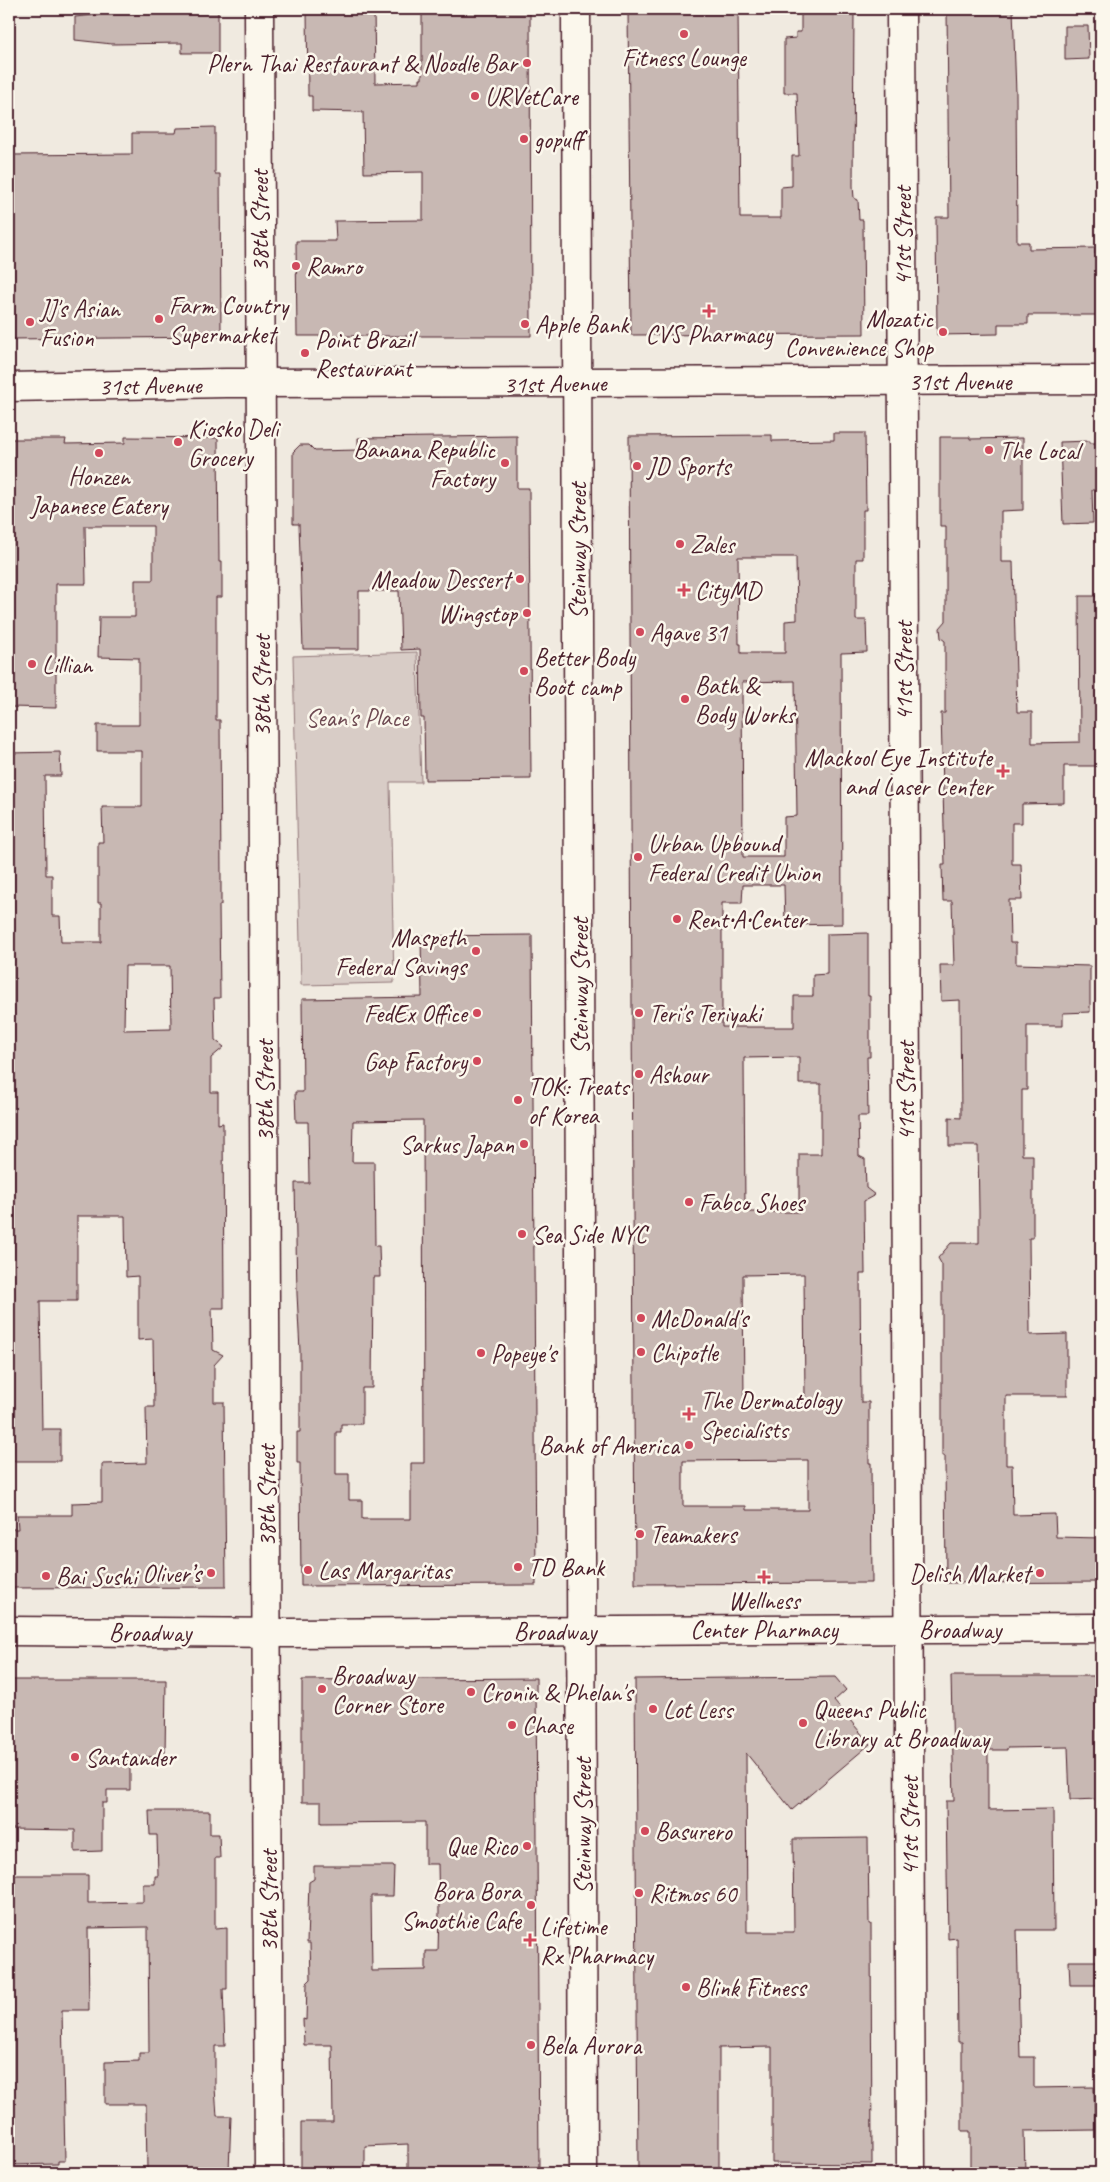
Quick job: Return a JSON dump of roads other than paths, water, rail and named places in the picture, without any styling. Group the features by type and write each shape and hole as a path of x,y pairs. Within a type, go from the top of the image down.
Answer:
{"street":[{"name":"38th Street","path":"259,9 269,2173"},
{"name":"Steinway Street","path":"576,9 583,2173"},
{"name":"41st Street","path":"901,9 911,2173"},
{"name":"31st Avenue","path":"9,387 1101,380"},
{"name":"Broadway","path":"9,1631 266,1633 1101,1628"}],"place":[{"name":"Fitness Lounge","path":"684,34"},
{"name":"Plern Thai Restaurant & Noodle Bar","path":"527,63"},
{"name":"URVetCare","path":"475,96"},
{"name":"gopuff","path":"524,139"},
{"name":"Ramro","path":"296,266"},
{"name":"CVS Pharmacy","path":"709,311"},
{"name":"Farm Country Supermarket","path":"159,319"},
{"name":"JJ's Asian Fusion","path":"30,322"},
{"name":"Apple Bank","path":"525,324"},
{"name":"Mozatic Convenience Shop","path":"943,332"},
{"name":"Point Brazil Restaurant","path":"305,353"},
{"name":"Kiosko Deli Grocery","path":"178,442"},
{"name":"The Local","path":"989,450"},
{"name":"Honzen Japanese Eatery","path":"99,453"},
{"name":"Banana Republic Factory","path":"505,463"},
{"name":"JD Sports","path":"637,466"},
{"name":"Zales","path":"680,544"},
{"name":"Meadow Dessert","path":"520,579"},
{"name":"CityMD","path":"684,590"},
{"name":"Wingstop","path":"527,613"},
{"name":"Agave 31","path":"640,632"},
{"name":"Lillian","path":"32,664"},
{"name":"Better Body Boot camp","path":"524,671"},
{"name":"Bath & Body Works","path":"685,699"},
{"name":"Mackool Eye Institute and Laser Center","path":"1003,771"},
{"name":"Urban Upbound Federal Credit Union","path":"638,857"},
{"name":"Rent•A•Center","path":"677,919"},
{"name":"Maspeth Federal Savings","path":"476,951"},
{"name":"FedEx Office","path":"477,1013"},
{"name":"Teri's Teriyaki","path":"639,1013"},
{"name":"Gap Factory","path":"477,1061"},
{"name":"Ashour","path":"639,1074"},
{"name":"TOK: Treats of Korea","path":"518,1100"},
{"name":"Sarkus Japan","path":"524,1144"},
{"name":"Fabco Shoes","path":"689,1202"},
{"name":"Sea Side NYC","path":"522,1234"},
{"name":"McDonald's","path":"641,1318"},
{"name":"Chipotle","path":"641,1352"},
{"name":"Popeye's","path":"481,1353"},
{"name":"The Dermatology Specialists","path":"689,1414"},
{"name":"Bank of America","path":"689,1445"},
{"name":"Teamakers","path":"640,1534"},
{"name":"TD Bank","path":"518,1567"},
{"name":"Las Margaritas","path":"308,1570"},
{"name":"Oliver’s","path":"211,1573"},
{"name":"Delish Market","path":"1040,1573"},
{"name":"Bai Sushi","path":"46,1576"},
{"name":"Wellness Center Pharmacy","path":"764,1577"},
{"name":"Broadway Corner Store","path":"322,1689"},
{"name":"Cronin & Phelan's","path":"471,1692"},
{"name":"Lot Less","path":"653,1709"},
{"name":"Queens Public Library at Broadway","path":"803,1723"},
{"name":"Chase","path":"512,1725"},
{"name":"Santander","path":"75,1757"},
{"name":"Basurero","path":"645,1831"},
{"name":"Que Rico","path":"527,1846"},
{"name":"Ritmos 60","path":"639,1893"},
{"name":"Bora Bora Smoothie Cafe","path":"531,1905"},
{"name":"Lifetime Rx Pharmacy","path":"530,1940"},
{"name":"Blink Fitness","path":"686,1987"},
{"name":"Bela Aurora","path":"531,2045"}],"park label":[{"name":"Sean's Place","path":"357,717"}]}
